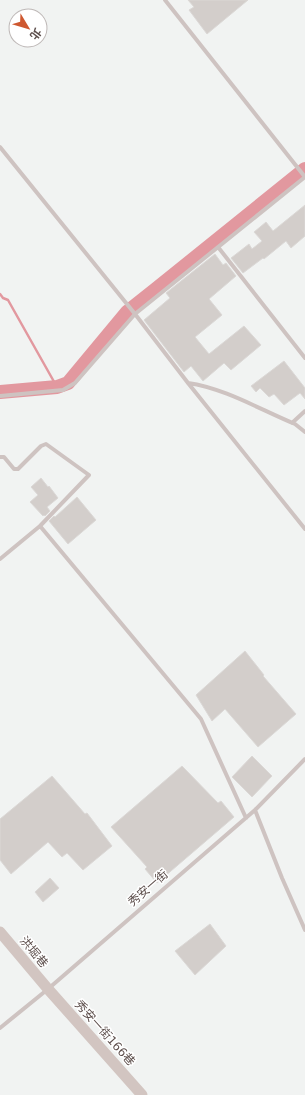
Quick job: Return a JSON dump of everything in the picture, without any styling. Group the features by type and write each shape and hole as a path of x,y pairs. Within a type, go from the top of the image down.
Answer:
{"street":[{"name":"洪堀巷","path":"0,932 48,989"},
{"name":"秀安一街166巷","path":"48,989 142,1095"}],"lane":[{"path":"0,396 63,390 75,383 135,314 305,177 165,0"},
{"path":"0,147 135,314 188,383 305,529"},
{"path":"218,247 305,358"},
{"path":"188,383 202,385 224,393 292,423 305,432"},
{"path":"292,423 305,411"},
{"path":"0,457 4,457 14,469 18,469 41,446 46,444 89,475 40,526 0,559"},
{"path":"40,526 201,719 246,818"},
{"name":"秀安一街","path":"0,1028 48,989 246,818 305,759"},
{"path":"255,810 282,878 305,930"}],"building":[{"path":"188,0 248,0 207,34 189,10 194,7"},
{"path":"305,205 305,236 291,248 286,241 264,259 263,258 243,273 231,258 249,244 252,249 262,241 254,232 266,222 273,231"},
{"path":"215,254 223,265 226,263 236,276 209,299 222,315 195,337 209,354 244,326 261,345 231,370 224,363 203,381 191,366 184,372 144,320 170,298 166,293"},
{"path":"284,361 305,388 305,399 300,393 284,405 274,394 269,397 260,388 256,392 251,386"},
{"path":"41,478 58,498 47,507 50,511 45,516 43,516 30,502 38,495 31,487"},
{"path":"77,497 96,520 68,544 49,521"},
{"path":"245,651 264,675 263,676 296,714 258,747 225,709 212,721 196,695"},
{"path":"252,756 272,776 252,797 232,777"},
{"path":"182,766 218,803 221,801 234,817 157,883 145,869 147,867 111,827"},
{"path":"52,776 85,814 87,813 112,846 83,870 67,853 62,857 48,842 11,874 0,860 0,819"},
{"path":"50,878 59,888 43,902 35,892"},
{"path":"210,924 226,946 195,975 175,951"}],"waterway":[{"path":"0,392 57,387 68,383 127,312 305,169"},
{"path":"0,294 3,298 8,300 57,387"}]}
